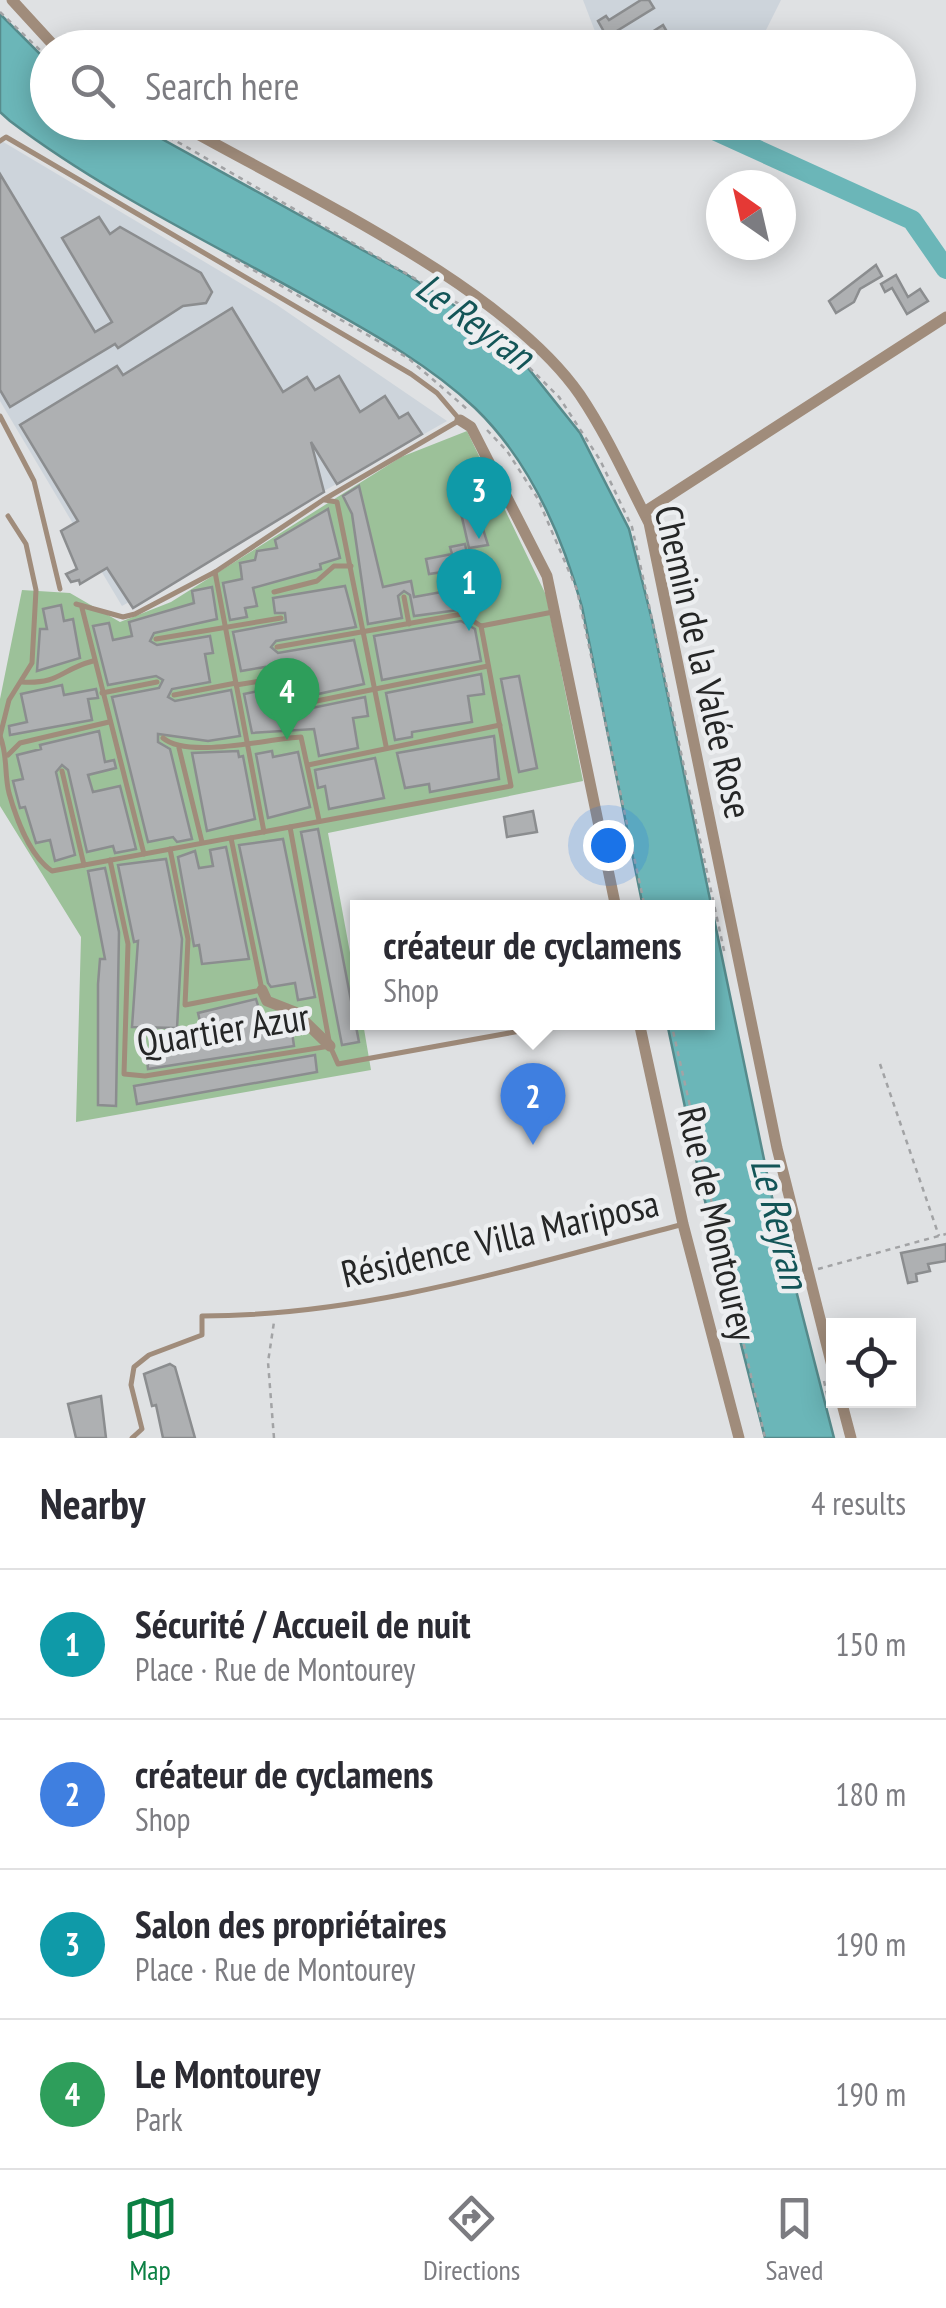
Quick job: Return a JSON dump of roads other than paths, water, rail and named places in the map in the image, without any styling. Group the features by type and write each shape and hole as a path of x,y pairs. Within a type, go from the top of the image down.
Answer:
{"street":[{"path":"12,0 40,30"},
{"name":"Chemin de la Valée Rose","path":"207,140 472,293 513,325 579,393 644,512 676,643 724,900 826,1363"},
{"path":"644,512 946,317"},
{"path":"460,420 472,427 534,545 556,612 614,900"},
{"path":"262,990 267,1001 294,1012 330,1046"},
{"name":"Rue de Montourey","path":"641,1030 683,1224 739,1438"},
{"path":"843,1408 851,1438"}],"lane":[{"path":"0,141 6,137 326,321 438,392 460,420 323,500 214,572 134,614 123,617 79,606 144,854"},
{"path":"0,416 34,481 60,589"},
{"path":"323,500 337,502 386,746"},
{"path":"8,516 30,556 36,590 32,663 9,700 0,736 8,755 8,790 14,807 38,860 52,871 511,786 481,626 471,617 462,614 276,648"},
{"path":"274,592 317,581 334,566 351,566"},
{"path":"469,571 475,602 471,617"},
{"path":"214,572 264,832"},
{"path":"404,597 409,625"},
{"path":"481,626 556,612"},
{"path":"156,639 281,618"},
{"path":"22,682 49,684 76,666 93,661"},
{"path":"292,706 488,666"},
{"path":"174,695 278,678"},
{"path":"102,693 158,682"},
{"path":"8,755 30,740 109,722"},
{"path":"308,764 500,725"},
{"path":"164,738 179,748 301,737 320,822"},
{"path":"179,748 203,843"},
{"path":"62,771 84,865"},
{"name":"Quartier Azur","path":"110,860 128,944 124,1074 145,1076 330,1046 290,827"},
{"name":"Quartier Azur","path":"170,849 188,939 185,1005 262,990 231,838"},
{"path":"330,1046 338,1064 526,1030"},
{"name":"Résidence Villa Mariposa","path":"132,1438 142,1429 131,1385 138,1362 202,1335 202,1316 275,1316 410,1296 683,1224"}],"water":[{"path":"0,14 30,44 30,135 0,112"},
{"name":"Le Reyran","path":"37,140 164,140 406,274 475,319 516,353 580,433 629,529 652,620 710,900 642,900 582,607 542,500 495,429 456,391 415,361 349,320 117,192"},
{"path":"715,923 771,1193 834,1438 765,1438 708,1215 668,1030 715,1030"}],"waterway":[{"path":"736,140 912,220 946,269"}],"place":[{"name":"Salon des propriétaires","path":"479,539"},
{"name":"Sécurité / Accueil de nuit","path":"469,631"},
{"name":"Le Montourey","path":"287,740"},
{"name":"créateur de cyclamens","path":"533,1145"}]}
